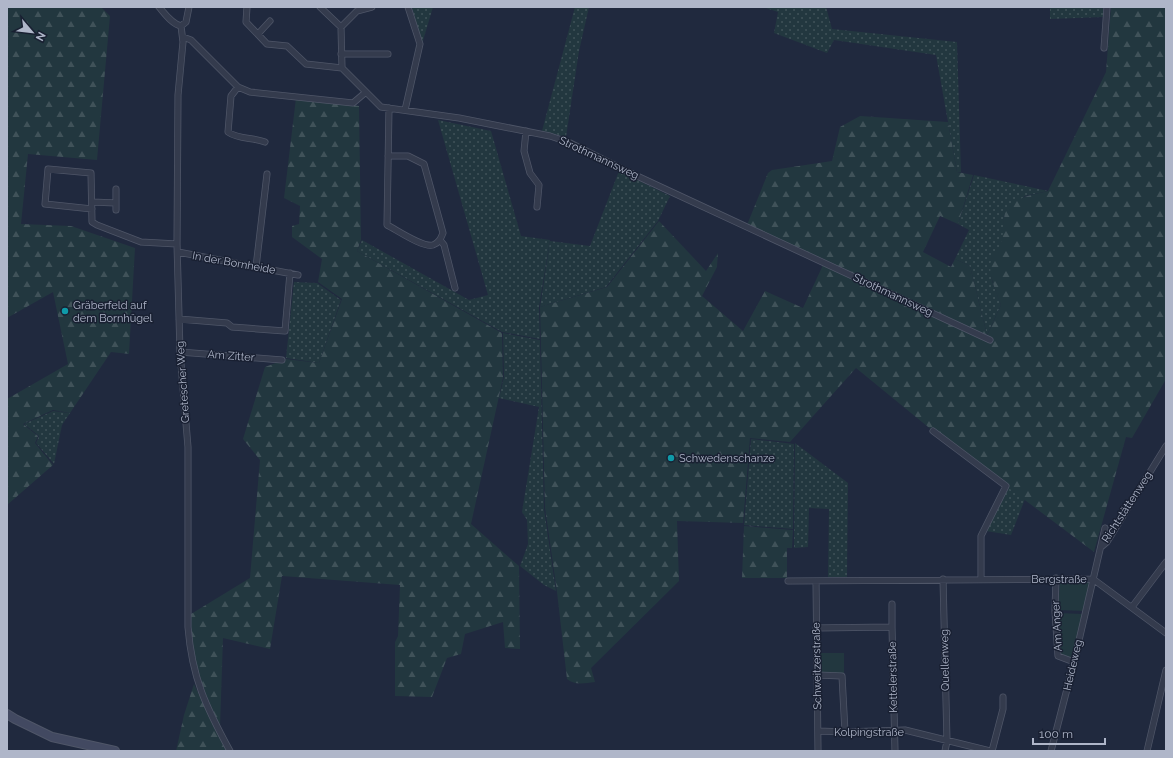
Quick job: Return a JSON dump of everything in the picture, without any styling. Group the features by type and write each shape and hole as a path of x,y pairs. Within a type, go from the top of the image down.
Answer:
{"street":[{"path":"159,7 172,21 181,26 186,22 189,7"},
{"path":"247,7 246,22 267,44 287,46 306,64 342,68 341,27 357,11 372,7"},
{"path":"320,7 341,27"},
{"path":"404,110 420,44 408,7"},
{"path":"1104,48 1107,7"},
{"path":"258,34 270,21"},
{"name":"Gretescher Weg","path":"181,26 183,37 178,94 177,244 180,352 188,447 189,642 195,677 203,699 213,721 230,751"},
{"path":"183,37 191,40 238,87 250,92 353,103 366,92"},
{"path":"341,54 388,54"},
{"name":"Strothmannsweg","path":"342,68 381,107 459,118 550,136 568,142 622,169 990,340"},
{"path":"238,87 231,96 228,132 234,136 258,139 265,142"},
{"path":"388,156 408,156 424,164 443,233 440,240 434,245 425,245 387,225 388,156 389,108"},
{"path":"526,131 524,151 530,173 539,185 537,207"},
{"path":"92,209 45,204 48,169 91,173 92,202 92,209 92,222 97,225 141,242 177,244"},
{"path":"256,267 267,174"},
{"path":"116,189 116,210"},
{"path":"92,202 116,203"},
{"path":"440,240 444,245 455,288"},
{"name":"In der Bornheide","path":"178,252 298,275"},
{"name":"In der Bornheide","path":"180,319 227,324 232,328 285,331 290,273"},
{"name":"Am Zitter","path":"180,352 282,360"},
{"path":"934,431 1006,486 981,536 981,579"},
{"name":"Richtstättenweg","path":"1100,547 1107,542 1166,446"},
{"name":"Richtstättenweg","path":"1093,579 1105,528"},
{"path":"1132,607 1166,562"},
{"name":"Bergstraße","path":"788,581 1056,578 1093,579 1166,633"},
{"name":"Am Anger","path":"1056,578 1055,611 1058,656 1074,662"},
{"name":"Quellenweg","path":"943,579 947,741 945,751"},
{"name":"Heideweg","path":"1051,751 1074,662 1093,579"},
{"name":"Schweitzerstraße","path":"816,581 818,751"},
{"name":"Kettelerstraße","path":"892,604 895,751"},
{"name":"Kettelerstraße","path":"816,628 892,627"},
{"path":"1147,751 1166,670"},
{"path":"817,675 842,676 845,732"},
{"path":"991,751 1003,709 1003,697"},
{"path":"7,714 14,719 52,737 115,751"},
{"name":"Kolpingstraße","path":"818,732 905,730 991,751"}],"green space":[{"path":"7,7 101,7 110,16 97,160 28,154 21,224 71,226 135,248 129,354 111,352 70,413 53,410 23,424 38,436 35,443 53,465 7,505 7,399 68,364 53,292 7,318"},
{"path":"412,7 433,7 422,44"},
{"path":"575,7 589,7 579,51 566,137 542,131"},
{"path":"763,7 826,7 832,29 957,42 961,172 957,172 936,55 834,40 827,53 774,33 778,12"},
{"path":"1050,7 1103,7 1103,17 1050,19"},
{"path":"1111,7 1166,7 1166,379 1132,438 1126,437 1094,552 933,431 856,368 790,442 750,438 743,523 677,521 679,581 591,668 595,682 574,683 567,679 545,508 540,307 607,287 659,221 706,271 718,253 717,267 702,296 743,331 765,291 803,308 823,265 985,340 1001,305 993,283 990,265 1001,242 1003,234 1003,221 1006,211 1021,198 1048,191 1106,72"},
{"path":"296,98 359,106 361,240 357,251 502,333 503,378 471,524 519,566 520,649 505,648 503,622 465,634 461,654 447,658 432,697 395,696 395,642 398,636 400,585 282,576 270,649 223,638 220,727 197,669 192,644 191,614 250,578 260,460 243,439 265,367 286,359 319,363 342,299 318,282 322,259 292,237 292,226 299,224 300,206 284,198"},
{"path":"860,116 948,122 957,172 973,175 958,224 940,216 923,252 951,267 955,259 970,266 987,335 747,225 768,173 772,170 832,161 840,127"},
{"path":"438,120 491,131 521,236 550,240 539,307 540,339 502,332 357,251 362,240 469,300 488,295"},
{"path":"619,171 670,196 658,221 606,287 540,307 550,241 590,246"},
{"path":"974,175 1048,191 1025,196 1004,216 1003,237 1000,248 991,262 992,281 1001,305 987,335 970,266 955,259 969,230 958,224"},
{"path":"294,282 317,283 341,300 319,363 286,358"},
{"path":"503,333 540,340 544,509 556,591 544,585 520,566 528,544 527,520 522,512 539,407 499,398 504,377"},
{"path":"53,411 70,413 62,425 54,464 36,443 39,436 24,424"},
{"path":"751,439 794,444 793,529 744,525"},
{"path":"795,443 848,483 847,577 828,577 829,509 809,508 808,547 794,548"},
{"path":"1006,486 1025,499 1011,535 986,531"},
{"path":"744,526 793,530 792,548 787,548 787,578 742,578"},
{"path":"1060,580 1090,580 1083,611 1058,610"},
{"path":"1058,613 1083,614 1072,661 1059,656"},
{"path":"820,653 844,653 844,673 820,673"},
{"path":"194,684 226,751 176,751 184,715"}],"place":[{"name":"Gräberfeld auf dem Bornhügel","path":"65,311"},
{"name":"Schwedenschanze","path":"671,458"}]}
